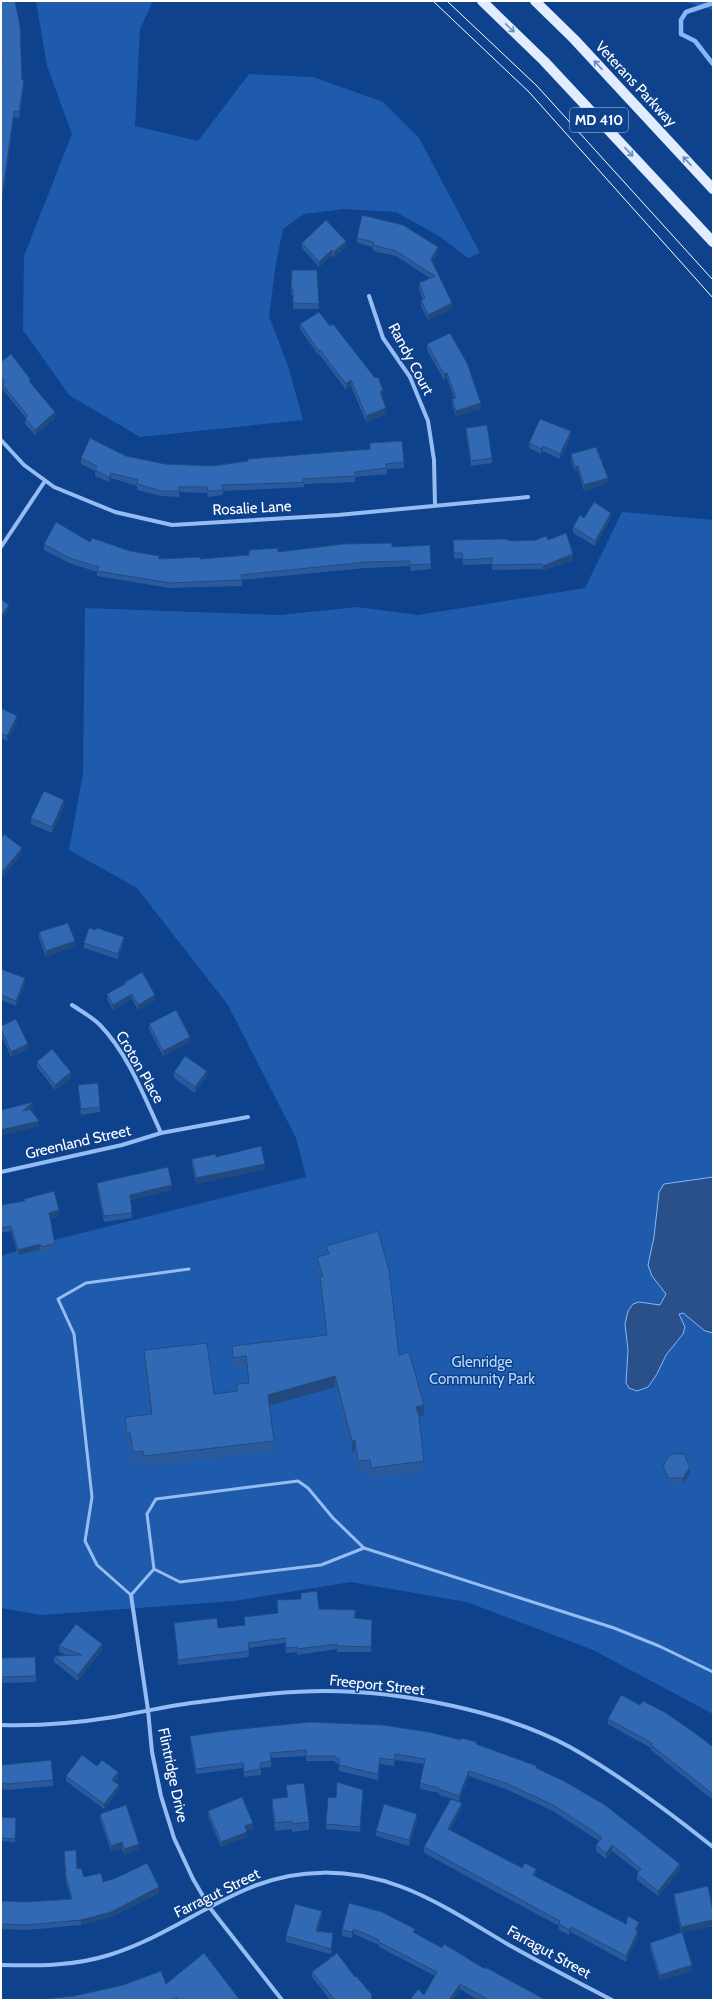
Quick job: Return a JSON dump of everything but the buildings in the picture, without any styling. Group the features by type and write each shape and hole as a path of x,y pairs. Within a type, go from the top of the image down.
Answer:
{"main road":[{"name":"MD 410","path":"482,1 544,60 713,242"},
{"name":"Veterans Parkway","path":"535,1 574,39 713,190"}],"street":[{"name":"Randy Court","path":"369,296 382,338 410,377 428,421 434,460 435,506"},
{"name":"Rosalie Lane","path":"1,440 24,465 54,487 115,512 172,525 338,516 528,497"},
{"path":"1,547 45,480"},
{"name":"Croton Place","path":"72,1005 99,1024 114,1042 130,1069 161,1133"},
{"name":"Greenland Street","path":"1,1172 122,1145 161,1133 248,1117"},
{"name":"Flintridge Drive","path":"131,1595 148,1710 152,1752 161,1796 174,1838 193,1879 210,1908 282,2000"},
{"name":"Freeport Street","path":"1,1726 68,1722 114,1717 148,1710 277,1693 325,1691 360,1692 419,1700 475,1712 524,1727 569,1747 616,1775 661,1806 713,1847"},
{"name":"Farragut Street","path":"1,1965 70,1964 109,1955 155,1937 246,1889 281,1877 321,1871 360,1876 402,1886 442,1906 520,1951 612,2000"}],"lane":[{"path":"189,1269 86,1283 58,1299 74,1334 92,1497 85,1541 97,1565 131,1595 154,1569 147,1514 156,1499 298,1481 308,1488 333,1518 364,1548 614,1628 659,1646 713,1672"},
{"path":"154,1569 180,1582 321,1565 364,1548"}],"green space":[{"path":"36,1 153,1 140,29 135,126 198,141 249,74 313,77 383,102 419,138 480,253 468,258 439,236 396,212 344,209 304,214 283,229 276,263 269,316 288,366 303,420 140,437 69,395 23,330 24,256 72,134 47,66"},
{"path":"683,1 713,1 713,10"},
{"name":"Glenridge Community Park","path":"622,512 713,520 713,1714 593,1650 467,1602 351,1582 234,1601 42,1615 1,1608 1,1256 38,1244 306,1177 296,1138 228,1005 137,888 69,850 83,774 85,608 280,615 357,607 418,615 585,588"}],"shaded area":[{"path":"713,1177 713,1333 705,1331 683,1313 679,1314 685,1327 683,1334 666,1355 657,1374 648,1387 637,1391 629,1388 626,1383 628,1350 625,1324 628,1311 633,1304 639,1302 660,1305 666,1294 652,1276 648,1265 654,1237 659,1192 664,1184"}],"waterway":[{"path":"713,3 686,12 681,20 681,34 695,41 713,64"}],"tram line":[{"path":"433,1 529,92 713,298"},
{"path":"447,1 537,86 713,280"}]}
